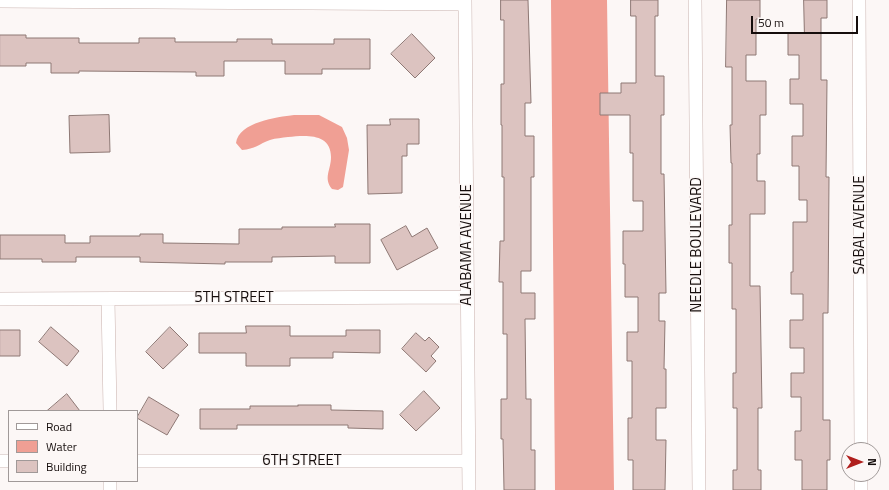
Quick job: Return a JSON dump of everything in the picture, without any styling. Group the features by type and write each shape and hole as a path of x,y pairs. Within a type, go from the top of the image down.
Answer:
{"street":[{"name":"NEEDLE BOULEVARD","path":"695,0 699,490"},
{"name":"SABAL AVENUE","path":"860,0 861,442"},
{"path":"0,1 465,2"},
{"name":"ALABAMA AVENUE","path":"465,2 469,490"},
{"name":"5TH STREET","path":"0,299 467,297"},
{"path":"108,299 110,410"},
{"name":"6TH STREET","path":"138,461 468,461"}],"water":[{"path":"551,0 607,0 614,490 555,490"},
{"path":"294,115 319,115 342,127 347,138 349,150 343,187 338,190 332,189 329,185 328,177 331,162 330,149 327,143 316,137 295,136 279,138 270,140 250,149 242,150 236,143 244,130 251,125 269,119"}],"building":[{"path":"501,0 528,0 531,103 525,103 525,136 534,136 534,177 531,177 531,271 521,271 521,293 535,293 535,319 525,319 526,399 531,399 531,450 535,450 535,490 504,490 503,439 501,439 501,399 507,399 507,334 503,334 503,282 499,282 500,241 504,241 504,177 502,177 501,84 504,84 504,20 501,20"},
{"path":"631,0 658,0 658,16 655,16 655,76 664,76 664,115 661,115 661,174 664,174 666,293 659,293 659,321 665,321 664,369 666,369 666,408 656,408 656,440 666,440 665,490 633,490 633,460 628,460 628,418 632,418 632,361 627,361 627,332 638,332 638,297 625,297 623,231 643,231 643,201 633,201 633,153 630,153 630,115 600,115 600,93 621,93 621,83 636,83 636,16 631,16"},
{"path":"727,0 760,0 760,19 756,19 756,55 746,55 746,81 766,81 766,115 760,115 760,154 757,154 757,181 765,181 765,214 750,214 750,286 760,286 762,408 758,408 758,470 761,470 761,490 733,490 733,470 737,470 737,408 733,408 733,373 736,373 736,309 732,309 732,263 729,263 729,225 732,225 732,163 730,125 732,125 732,67 726,67"},
{"path":"804,0 827,0 827,18 821,18 821,80 827,80 826,177 829,177 828,313 823,313 823,420 830,420 830,460 827,460 827,490 802,490 802,460 795,460 795,431 801,431 801,397 791,397 791,373 804,373 804,348 790,348 790,320 803,320 803,294 791,294 791,272 793,272 793,222 807,222 807,200 799,200 799,166 792,166 792,136 803,136 803,104 790,104 790,79 799,79 799,55 788,55 788,33 804,33"},
{"path":"412,34 435,58 415,78 391,54"},
{"path":"0,35 26,35 26,38 79,38 79,43 139,43 139,38 175,38 175,42 237,42 237,39 272,39 272,44 334,44 334,39 370,39 370,69 322,69 322,74 285,74 285,61 224,61 224,76 196,76 196,72 79,71 79,73 51,73 51,63 26,63 26,66 0,66"},
{"path":"109,115 110,152 70,153 69,116"},
{"path":"390,119 419,119 419,144 407,144 407,156 402,156 402,193 368,194 367,125 390,125"},
{"path":"335,224 370,224 370,263 335,263 335,256 272,257 272,262 225,262 225,264 140,262 140,257 76,257 76,262 42,262 42,259 0,259 0,235 65,235 65,243 90,243 90,236 140,236 140,234 163,234 163,243 239,244 239,229 335,227"},
{"path":"406,226 412,237 427,228 438,248 397,270 381,240"},
{"path":"246,326 290,326 290,336 346,336 346,330 380,330 380,353 333,352 333,358 290,358 290,366 246,366 246,353 199,353 199,333 246,333"},
{"path":"51,327 79,351 67,366 39,342"},
{"path":"170,327 188,345 163,369 146,352"},
{"path":"0,330 20,330 20,356 0,356"},
{"path":"416,333 425,341 429,337 439,347 431,356 436,361 426,372 402,349"},
{"path":"424,391 440,408 416,431 400,415"},
{"path":"67,394 79,410 48,410"},
{"path":"149,397 179,415 167,435 138,419"},
{"path":"331,405 331,410 383,411 383,429 348,428 348,425 237,425 237,429 200,429 200,409 250,409 250,406"}]}
